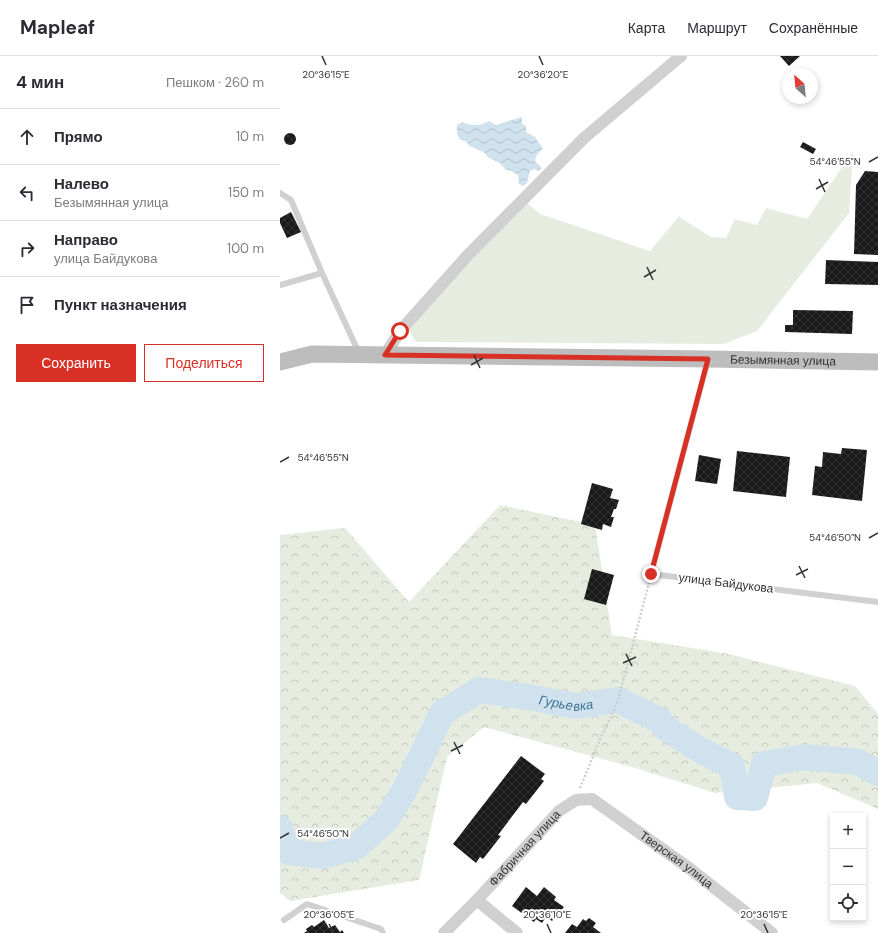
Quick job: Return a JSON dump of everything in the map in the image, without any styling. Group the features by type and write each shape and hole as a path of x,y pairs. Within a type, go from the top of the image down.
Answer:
{"main road":[{"name":"Безымянная улица","path":"280,362 312,354 878,362"}],"street":[{"path":"385,355 400,331 468,256 584,138 681,56"},
{"name":"Тверская улица","path":"576,800 592,799 688,868 772,933"},
{"name":"Фабричная улица","path":"444,933 559,812 576,800"},
{"path":"477,900 517,933"}],"lane":[{"path":"280,193 291,200 359,354"},
{"path":"280,285 322,273"},
{"path":"651,574 708,359"},
{"name":"улица Байдукова","path":"651,574 878,602"},
{"path":"284,920 307,904 381,929 383,933"}],"path":[{"path":"576,800 600,738 614,710 622,686 651,574"}],"green space":[{"path":"853,151 849,213 757,331 724,344 416,342 409,330 410,323 527,203 540,214 650,251 679,216 711,237 726,238 735,219 757,225 766,208 807,219"},
{"path":"500,505 595,525 612,635 729,654 855,686 878,714 878,809 817,783 715,793 632,767 484,727 447,757 419,880 290,901 280,893 280,535 345,528 409,602"}],"water":[{"path":"522,117 522,124 526,126 526,132 535,137 543,148 536,156 535,161 542,168 538,171 535,169 530,171 527,183 523,186 519,184 518,175 505,169 500,163 488,157 484,152 469,146 467,142 460,139 457,134 457,125 462,122 476,125 489,121 496,125"}],"building":[{"path":"780,56 800,56 789,66"},
{"path":"292,133 295,134 295,144 288,145 285,144 284,137 285,134"},
{"path":"803,142 816,149 813,154 800,147"},
{"path":"865,171 878,172 878,255 854,254 856,185"},
{"path":"291,212 301,232 287,238 280,223 280,218"},
{"path":"826,260 878,262 878,285 825,284"},
{"path":"793,310 853,311 852,334 785,332 785,325 793,325"},
{"path":"842,448 867,450 862,501 812,495 815,466 822,467 823,452 841,454"},
{"path":"737,451 790,457 786,497 733,491"},
{"path":"699,455 721,459 717,484 695,481"},
{"path":"592,483 613,489 610,498 619,500 611,517 614,517 611,527 603,524 602,530 581,524"},
{"path":"592,569 614,575 606,605 584,599"},
{"path":"521,756 545,774 541,779 544,781 526,804 523,802 498,835 501,836 483,859 480,857 476,863 453,844"},
{"path":"526,887 537,896 544,887 556,897 554,900 564,907 552,921 546,917 542,923 536,919 534,922 512,906"},
{"path":"589,918 596,923 593,927 601,933 565,933 572,924 577,927 583,919 586,921"},
{"path":"324,920 329,928 335,925 340,932 342,930 344,933 304,933 307,931 306,929 312,925 314,927"}],"waterway":[{"name":"Гурьевка","path":"280,828 289,852 324,856 357,846 386,820 403,793 442,713 479,690 576,706 618,700 659,720 667,729 702,751 732,766 737,797 755,798 764,764 805,757 858,762 878,773"}],"route":[{"path":"400,331 385,355 708,359 651,574"}]}
